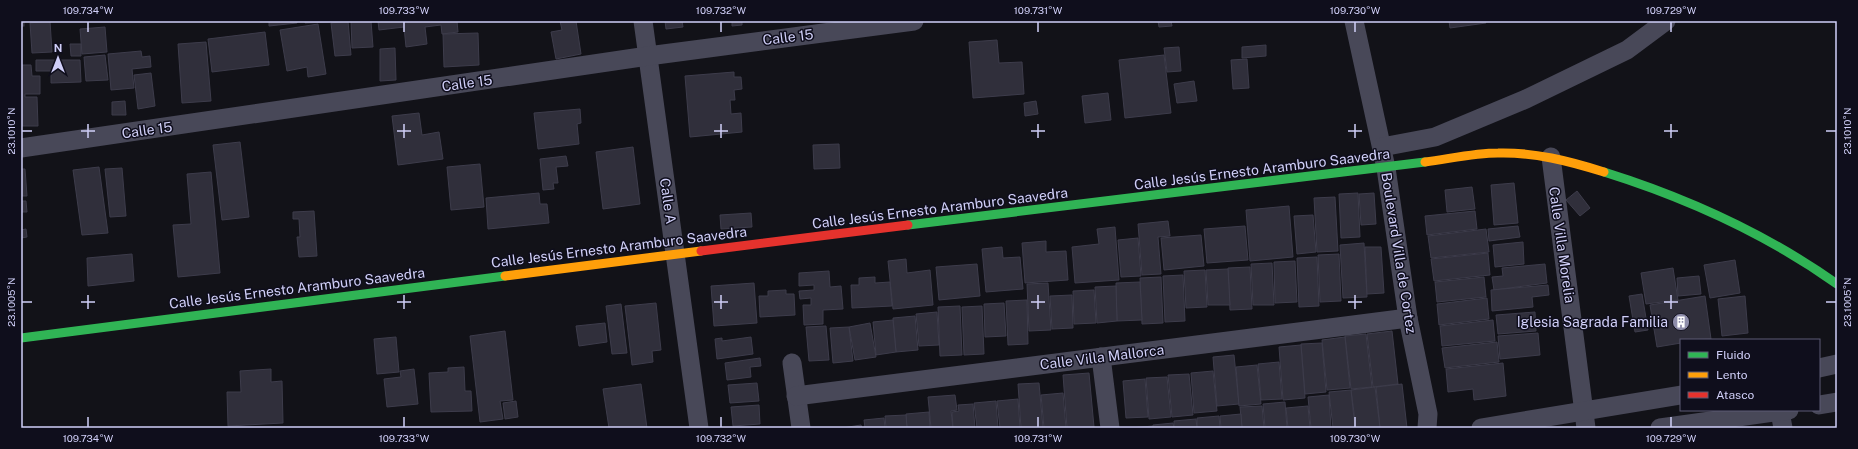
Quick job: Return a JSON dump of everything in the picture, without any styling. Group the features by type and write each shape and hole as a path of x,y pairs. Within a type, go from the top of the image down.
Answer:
{"street":[{"name":"Calle A","path":"643,21 699,428"},
{"name":"Calle 15","path":"21,148 648,56 914,21"},
{"name":"Boulevard Villa de Cortez","path":"1354,21 1382,147 1408,318 1431,423"},
{"path":"1382,147 1435,137 1526,99 1627,50 1666,21"},
{"name":"Calle Jesús Ernesto Aramburo Saavedra","path":"21,338 675,254 1386,168 1496,153 1526,154 1571,162 1657,189 1758,234 1808,263 1837,284"},
{"name":"Calle Villa Morelia","path":"1551,158 1585,420"},
{"name":"Calle Villa Mallorca","path":"796,396 1408,318"},
{"path":"1101,357 1110,428"},
{"path":"792,363 801,428"},
{"path":"1820,368 1837,364"},
{"path":"1481,428 1585,420 1680,395"},
{"path":"1820,405 1837,402"},
{"path":"1660,428 1784,416"}],"building":[{"path":"21,21 24,21 24,26 21,26"},
{"path":"50,21 52,52 32,53 30,23"},
{"path":"269,21 297,21 297,23 269,26"},
{"path":"305,21 330,21 330,22 305,23"},
{"path":"348,21 351,55 335,56 331,23"},
{"path":"351,21 371,21 373,47 352,48"},
{"path":"378,21 457,21 458,32 442,34 441,25 425,27 427,44 406,47 404,27 379,30"},
{"path":"560,21 576,21 581,54 556,59 551,32 562,30"},
{"path":"665,21 682,21 683,27 666,29"},
{"path":"732,21 742,21 742,25 732,26"},
{"path":"1158,21 1171,21 1172,26 1159,27"},
{"path":"1449,21 1485,21 1486,23 1450,28"},
{"path":"318,24 326,74 308,77 307,67 287,71 280,30"},
{"path":"105,27 107,52 82,54 80,29"},
{"path":"265,32 269,65 212,72 208,39"},
{"path":"478,33 479,65 444,67 443,34"},
{"path":"997,40 999,63 1022,62 1024,94 973,98 969,42"},
{"path":"206,42 211,101 182,103 178,44"},
{"path":"70,44 81,44 81,56 71,56"},
{"path":"1266,45 1266,56 1242,58 1242,47"},
{"path":"1179,47 1181,71 1167,72 1164,48"},
{"path":"395,48 396,80 380,81 380,49"},
{"path":"141,51 142,57 150,56 151,67 132,69 134,88 111,90 108,54"},
{"path":"105,55 108,80 86,81 84,57"},
{"path":"1164,55 1171,113 1125,118 1119,60"},
{"path":"1247,59 1249,88 1233,89 1231,60"},
{"path":"36,60 80,60 81,82 51,83 51,71 36,71"},
{"path":"21,65 31,65 32,76 40,76 40,94 25,94 25,97 37,97 38,126 22,126"},
{"path":"734,72 734,77 741,77 742,89 734,90 735,100 730,100 731,114 741,113 742,132 690,137 685,76"},
{"path":"151,73 155,106 138,109 134,75"},
{"path":"1194,81 1197,101 1177,103 1174,84"},
{"path":"1108,93 1111,120 1085,123 1082,96"},
{"path":"125,101 126,115 112,115 112,102"},
{"path":"1036,101 1038,114 1025,116 1024,103"},
{"path":"580,109 581,123 577,124 579,144 538,149 534,113"},
{"path":"419,113 422,135 439,132 443,159 398,165 392,116"},
{"path":"240,142 249,217 222,220 213,145"},
{"path":"839,144 840,168 814,169 813,145"},
{"path":"633,147 640,204 603,209 596,152"},
{"path":"566,156 568,166 556,167 558,183 553,183 554,189 543,190 540,159"},
{"path":"480,164 484,207 451,210 447,167"},
{"path":"99,167 108,233 82,235 73,170"},
{"path":"122,168 126,216 110,217 105,169"},
{"path":"21,169 25,169 27,196 21,196"},
{"path":"211,172 220,273 178,277 173,225 191,224 187,174"},
{"path":"1514,183 1518,223 1494,225 1491,185"},
{"path":"1472,187 1475,209 1447,212 1445,190"},
{"path":"1577,191 1590,208 1580,216 1566,200"},
{"path":"539,193 540,204 547,204 549,223 488,229 486,198"},
{"path":"1358,193 1360,237 1341,238 1339,194"},
{"path":"1374,193 1376,224 1361,225 1359,194"},
{"path":"1335,197 1338,251 1317,252 1314,198"},
{"path":"21,201 26,201 27,212 21,212"},
{"path":"1289,206 1293,257 1250,261 1246,210"},
{"path":"314,211 317,256 299,257 297,237 300,237 299,219 293,219 293,212"},
{"path":"1475,211 1477,229 1427,235 1425,216"},
{"path":"751,213 752,227 721,229 720,215"},
{"path":"1313,215 1316,252 1297,254 1294,216"},
{"path":"1168,221 1170,236 1158,237 1161,274 1142,275 1138,224"},
{"path":"1245,226 1248,260 1207,263 1204,229"},
{"path":"1518,226 1520,237 1489,241 1488,229"},
{"path":"1115,227 1119,280 1075,283 1072,247 1099,244 1097,229"},
{"path":"26,229 27,237 21,238 21,230"},
{"path":"1486,229 1489,252 1431,258 1428,236"},
{"path":"1201,235 1204,266 1164,270 1161,238"},
{"path":"1138,238 1141,276 1121,277 1118,240"},
{"path":"1046,241 1046,252 1066,251 1068,280 1025,283 1022,243"},
{"path":"1523,242 1524,264 1495,267 1493,245"},
{"path":"1364,243 1367,297 1343,298 1340,245"},
{"path":"1002,247 1003,258 1020,257 1023,289 986,292 982,249"},
{"path":"1365,247 1381,247 1384,293 1367,294"},
{"path":"1488,253 1490,275 1434,281 1431,259"},
{"path":"132,254 134,281 88,286 87,258"},
{"path":"1339,254 1341,301 1320,302 1318,255"},
{"path":"1317,257 1319,306 1299,307 1297,258"},
{"path":"906,259 907,273 930,270 933,305 893,309 888,261"},
{"path":"1735,260 1740,293 1710,298 1704,265"},
{"path":"1295,261 1297,302 1275,303 1274,262"},
{"path":"1272,263 1274,305 1253,305 1251,264"},
{"path":"977,264 980,296 939,300 936,267"},
{"path":"1545,264 1547,283 1494,290 1492,277 1503,276 1502,268"},
{"path":"1250,267 1252,309 1230,310 1228,268"},
{"path":"1673,268 1678,300 1646,304 1641,273"},
{"path":"1228,269 1230,305 1208,305 1206,270"},
{"path":"1205,270 1207,307 1186,308 1184,271"},
{"path":"829,271 830,287 841,286 843,309 823,310 823,324 804,325 803,305 811,305 811,298 800,299 799,291 814,290 814,285 799,286 799,273"},
{"path":"1183,275 1185,321 1165,322 1163,276"},
{"path":"1699,276 1701,294 1678,296 1677,278"},
{"path":"875,277 875,283 890,282 892,306 852,308 851,285 859,285 859,278"},
{"path":"1161,277 1163,323 1142,324 1140,278"},
{"path":"1484,277 1486,297 1437,302 1435,282"},
{"path":"1140,282 1142,320 1117,321 1116,283"},
{"path":"754,283 757,323 714,326 711,286"},
{"path":"1048,283 1051,330 1029,331 1027,284"},
{"path":"1548,285 1549,295 1532,297 1533,307 1492,311 1491,290"},
{"path":"1116,286 1117,321 1097,323 1095,287"},
{"path":"786,290 786,294 794,294 795,315 760,317 759,296 768,296 768,291"},
{"path":"1094,290 1096,323 1074,324 1073,291"},
{"path":"1642,294 1648,330 1635,332 1629,296"},
{"path":"1072,295 1073,328 1052,329 1050,296"},
{"name":"Iglesia Sagrada Familia","path":"1705,296 1711,339 1680,339 1680,343 1657,347 1650,305"},
{"path":"1745,296 1748,333 1722,336 1718,299"},
{"path":"1487,298 1489,319 1439,325 1437,304"},
{"path":"1027,300 1028,344 1008,345 1006,301"},
{"path":"656,303 661,350 652,351 653,362 632,365 625,306"},
{"path":"1004,303 1006,336 985,337 984,304"},
{"path":"621,304 627,353 612,354 606,306"},
{"path":"960,306 962,355 940,356 938,307"},
{"path":"982,306 984,354 964,355 962,307"},
{"path":"937,312 939,345 919,346 916,314"},
{"path":"1535,312 1536,331 1498,334 1496,315"},
{"path":"915,316 918,350 896,352 893,318"},
{"path":"893,320 896,352 876,355 873,322"},
{"path":"1493,320 1495,341 1442,346 1440,326"},
{"path":"605,323 607,342 579,346 576,326"},
{"path":"870,323 876,357 855,360 849,327"},
{"path":"826,326 829,360 809,361 806,327"},
{"path":"849,327 853,361 833,363 830,328"},
{"path":"505,331 513,400 500,401 503,419 480,422 470,336"},
{"path":"1392,331 1398,384 1373,387 1367,334"},
{"path":"1538,333 1540,355 1500,359 1498,336"},
{"path":"1366,334 1372,387 1351,389 1345,336"},
{"path":"396,337 399,372 377,374 374,339"},
{"path":"751,337 753,354 717,359 715,339 722,338 722,341"},
{"path":"1345,337 1350,388 1327,390 1322,340"},
{"path":"1497,342 1499,362 1445,368 1442,348"},
{"path":"1322,343 1326,392 1305,394 1301,344"},
{"path":"1301,345 1305,398 1283,400 1279,347"},
{"path":"1234,355 1239,404 1217,406 1213,357"},
{"path":"760,358 761,366 750,367 751,377 727,380 725,363"},
{"path":"1279,362 1282,399 1261,400 1258,364"},
{"path":"1503,363 1506,396 1474,400 1473,389 1448,392 1446,369"},
{"path":"1257,365 1261,404 1239,406 1236,367"},
{"path":"464,367 465,391 471,391 472,411 431,412 429,373 448,372 448,368"},
{"path":"271,369 271,382 282,381 283,423 228,426 227,392 241,392 240,371"},
{"path":"414,369 418,404 387,407 384,379 401,377 400,371"},
{"path":"1213,371 1217,411 1194,413 1191,373"},
{"path":"1089,373 1094,427 1067,428 1063,375"},
{"path":"1189,374 1193,415 1172,417 1168,375"},
{"path":"1167,377 1171,417 1149,419 1146,378"},
{"path":"1145,379 1148,417 1126,418 1123,381"},
{"path":"757,383 759,401 730,403 728,385"},
{"path":"1039,383 1043,428 1021,428 1018,384"},
{"path":"641,384 647,428 609,428 603,389"},
{"path":"1402,384 1407,428 1380,428 1376,387"},
{"path":"1375,387 1380,428 1356,428 1351,390"},
{"path":"1351,390 1355,428 1333,428 1329,392"},
{"path":"1063,393 1066,428 1044,428 1041,395"},
{"path":"955,395 957,410 951,411 953,428 931,428 928,397"},
{"path":"1329,395 1331,428 1311,428 1308,397"},
{"path":"1018,399 1020,428 1000,428 997,401"},
{"path":"516,401 518,417 505,419 503,403"},
{"path":"996,401 998,428 977,428 974,403"},
{"path":"1285,402 1287,428 1265,428 1263,404"},
{"path":"973,404 975,428 953,428 952,412 959,411 958,405"},
{"path":"759,405 760,424 733,426 731,407"},
{"path":"1262,406 1264,428 1242,428 1240,407"},
{"path":"1308,406 1310,428 1288,428 1286,408"},
{"path":"929,412 930,428 907,428 906,414"},
{"path":"1241,414 1242,428 1221,428 1220,416"},
{"path":"906,415 907,428 886,428 885,416"},
{"path":"1219,416 1220,428 1197,428 1197,418"},
{"path":"884,418 885,428 865,428 864,420"},
{"path":"1196,419 1197,428 1174,428 1174,421"},
{"path":"1173,423 1174,428 1153,428 1153,425"},
{"path":"861,425 862,428 842,428"},
{"path":"1153,426 1153,428 1130,428"}],"traffic: fast":[{"path":"908,225 1425,162"},
{"path":"1604,172 1665,193 1725,219 1782,249 1837,284"},
{"path":"21,338 505,276"}],"traffic: slow":[{"path":"1425,162 1480,154 1511,153 1551,158 1604,172"},
{"path":"505,276 701,251"}],"traffic: jam":[{"path":"701,251 908,225"}],"place":[{"name":"Iglesia Sagrada Familia","path":"1681,322"}]}
